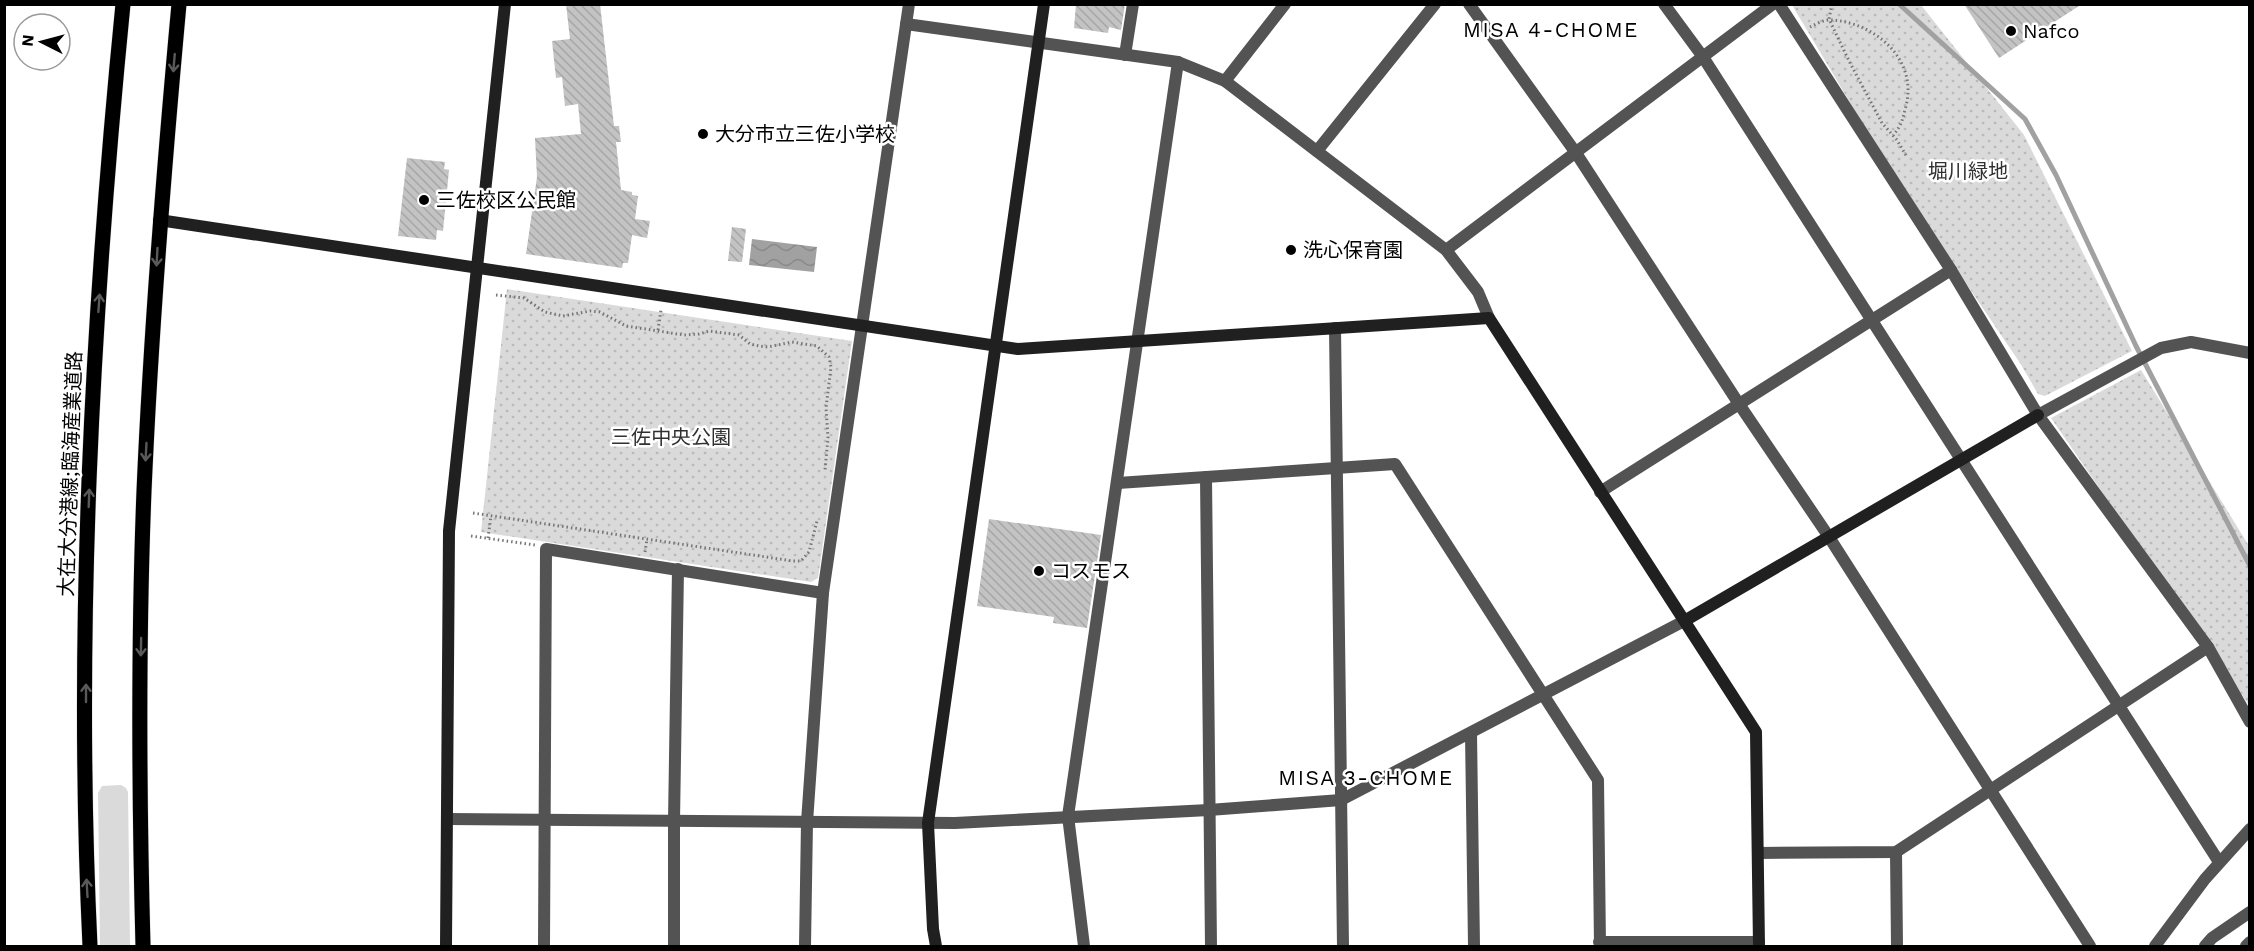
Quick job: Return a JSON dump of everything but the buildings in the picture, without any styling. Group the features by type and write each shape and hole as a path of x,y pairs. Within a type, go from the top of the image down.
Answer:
{"main road":[{"name":"大在大分港線;臨海産業道路","path":"90,946 85,828 88,518 93,381 113,105 123,4"},
{"path":"143,946 140,746 144,493 159,219 179,4"}],"street":[{"path":"446,946 449,531 506,4"},
{"path":"806,946 807,822 823,592 909,4"},
{"path":"936,946 933,929 928,823 1044,4"},
{"path":"1125,55 1133,4"},
{"path":"1225,81 1285,4"},
{"path":"1317,152 1435,4"},
{"path":"1469,4 1576,153 1739,404 1829,537 2090,946"},
{"path":"1664,4 1703,57 2219,862"},
{"path":"1446,250 1773,4"},
{"path":"1779,4 1951,270 2038,415 2208,647 2250,722"},
{"path":"906,24 1178,62 1225,81 1446,250 1478,292 1489,318 1600,492 1686,620 1756,732 1759,944 1600,944 1598,780 1395,464 1118,483"},
{"path":"1084,946 1068,816 1178,62"},
{"path":"159,219 1018,349 1489,318"},
{"path":"1600,492 1951,270"},
{"path":"1335,328 1343,946"},
{"path":"447,819 928,823 1209,810 1341,800 1686,620 2136,360 2161,348 2191,342 2250,353"},
{"path":"1206,477 1210,946"},
{"path":"544,946 546,549 823,592"},
{"path":"674,946 678,570"},
{"path":"1758,853 1896,852 2208,647"},
{"path":"1471,733 1474,946"},
{"path":"2155,946 2219,862 2250,829"},
{"path":"1896,852 1897,946"},
{"path":"2205,946 2227,926 2250,912"},
{"path":"2246,946 2250,942"}],"path":[{"path":"1832,4 1829,19 1849,61 1882,123 1893,135 1907,158"},
{"path":"1805,28 1829,19 1854,24 1878,38 1901,59 1908,76 1909,94 1902,124 1893,135"},
{"path":"496,295 524,298 551,314 563,316 590,311 600,312 626,326 684,335 710,331 739,335 750,344 768,347 792,342 817,346 829,357 831,367 826,408 828,438 824,473"},
{"path":"658,330 661,309"},
{"path":"473,513 793,561 801,561 809,552 818,520"},
{"path":"488,538 491,516"},
{"path":"471,536 538,545 546,549"}],"green space":[{"name":"堀川緑地","path":"1792,5 1921,5 2024,135 2132,351 2045,396 2038,394 2020,363 1898,183"},
{"name":"三佐中央公園","path":"507,289 852,341 818,578 811,582 481,532"},
{"path":"2141,370 2249,546 2249,705 2051,418"},
{"path":"121,785 128,792 130,946 100,946 98,793 102,786"}],"water":[{"path":"752,239 817,247 814,272 749,265"}],"waterway":[{"path":"1899,4 2025,119 2056,175 2136,346 2250,566"}],"place":[{"name":"Nafco","path":"2011,31"},
{"name":"大分市立三佐小学校","path":"703,134"},
{"name":"三佐校区公民館","path":"424,200"},
{"name":"洗心保育園","path":"1291,250"},
{"name":"コスモス","path":"1039,571"}],"district":[{"name":"MISA 4-CHOME","path":"1551,30"},
{"name":"MISA 3-CHOME","path":"1366,778"}]}
